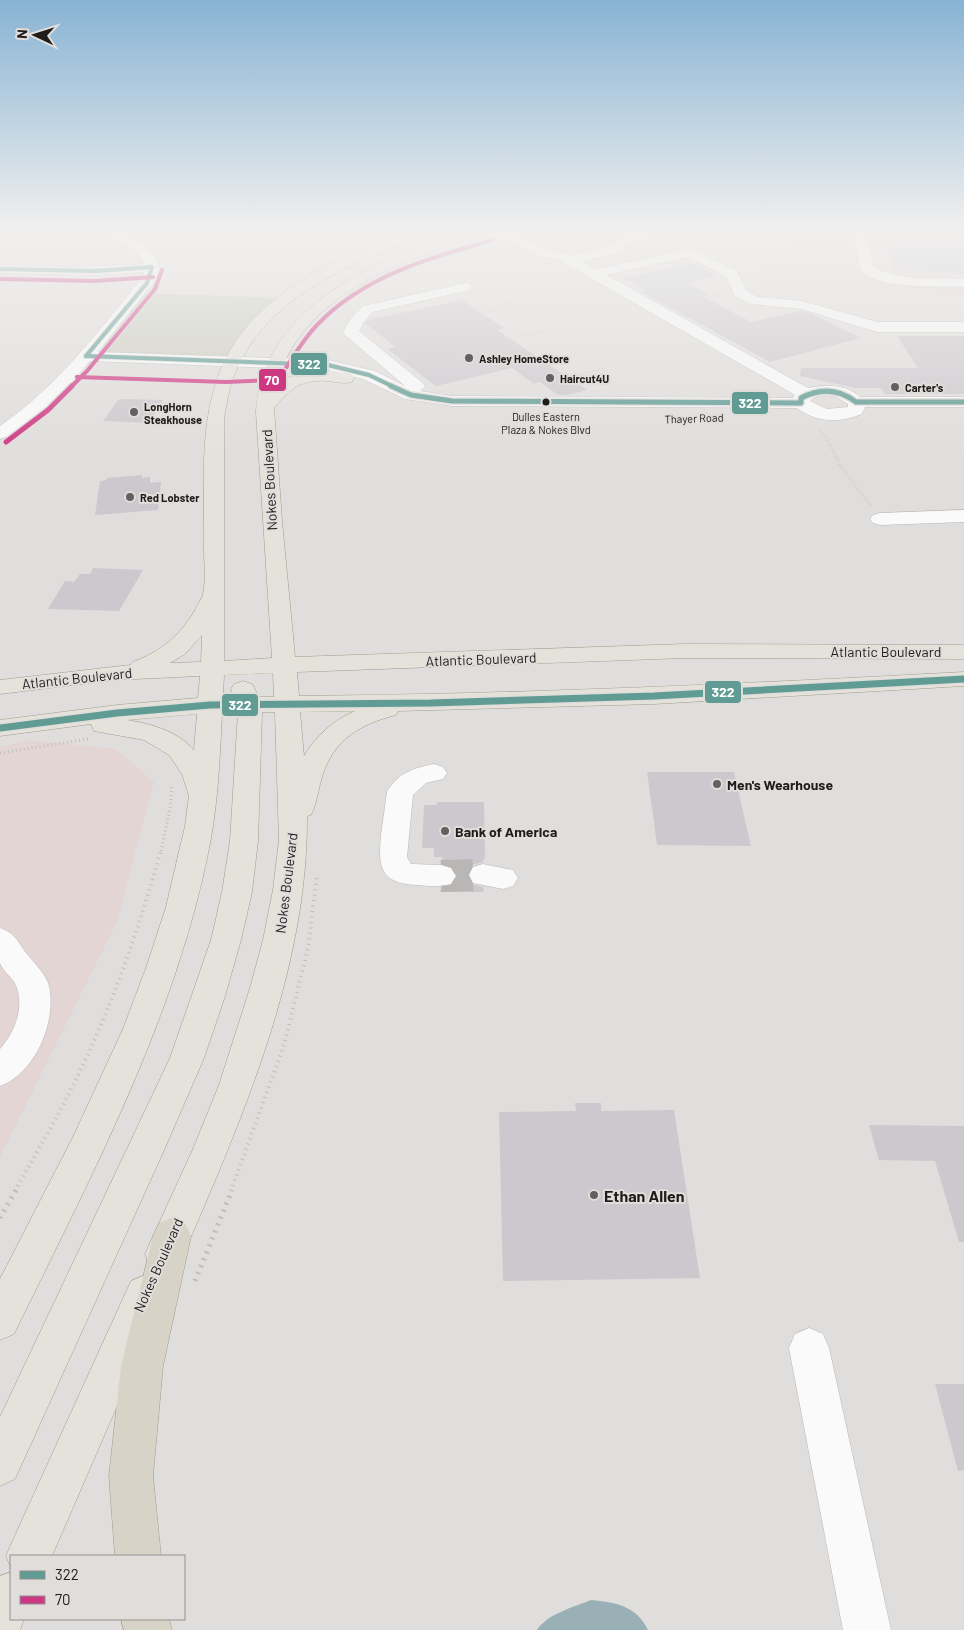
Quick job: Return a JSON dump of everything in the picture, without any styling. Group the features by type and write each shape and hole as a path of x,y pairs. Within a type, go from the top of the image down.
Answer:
{"highway":[{"path":"138,1555 131,1476 142,1366 172,1236"}],"main road":[{"path":"0,1320 102,1114 140,1029 157,985 188,879 203,800 213,668 215,419 219,390 228,366 244,340 263,318 278,306"},
{"name":"Nokes Boulevard","path":"29,1555 172,1236 236,1084 272,970 285,907 292,851 293,816 285,665 273,540 266,406 274,366 286,346 314,312 322,306"},
{"path":"266,406 282,387 292,380 315,376 346,378"},
{"path":"114,673 142,667 178,649 195,630 214,595"},
{"name":"Atlantic Boulevard","path":"0,687 114,673 285,665 686,652 964,652"},
{"path":"0,1464 187,1058 226,940 244,841 250,704 240,684 226,672 213,668"},
{"path":"0,728 162,708 250,704 431,702 654,696 964,680"},
{"path":"292,851 312,765 328,738 353,722 382,710 431,702"},
{"path":"52,721 124,727 156,733 183,753 193,766 203,800"},
{"path":"0,1620 10,1597"}],"street":[{"path":"0,434 49,397 127,306"},
{"path":"381,306 368,309 352,326 351,332 419,389 423,403"},
{"path":"648,306 804,398 816,412 839,415 856,410 858,405 856,402 964,402"},
{"path":"806,306 877,326 964,327"},
{"path":"81,362 228,366 328,365 356,370 423,403"},
{"path":"274,366 346,378 381,395 460,411 612,412 764,403 804,398"},
{"path":"880,519 964,516"},
{"path":"434,773 418,776 400,792 393,857 396,868 405,874 441,876"},
{"path":"0,940 33,984 34,1023 23,1046 0,1072"},
{"path":"809,1348 867,1630"}],"path":[{"path":"490,312 498,306"},
{"path":"520,336 547,330 553,334"},
{"path":"575,375 602,369 608,373"},
{"path":"818,428 826,437 841,467 880,519"},
{"path":"0,753 91,738"},
{"path":"0,1218 79,1073 138,932 160,853 172,799 172,781"}],"shaded area":[{"path":"127,306 279,306 231,361 86,356"},
{"path":"28,740 116,749 154,782 117,922 0,1157 0,747"}],"water":[{"path":"591,1600 617,1604 631,1610 638,1615 648,1630 537,1630 541,1624 554,1615"}],"building":[{"path":"433,306 471,306 504,328 497,330 587,390 567,395 558,395 540,382 534,384 512,368 436,386 387,349 395,347 365,323 368,320"},
{"path":"668,306 721,306 751,322 801,311 812,314 861,338 770,362"},
{"path":"897,336 964,336 964,394 885,394 881,388 856,388 800,376 801,368 918,368"},
{"name":"LongHorn Steakhouse","path":"118,400 163,400 149,423 103,421"},
{"name":"Red Lobster","path":"142,475 142,478 150,477 150,483 161,482 158,510 95,515 100,481 107,480 107,478"},
{"path":"93,568 143,570 119,611 48,609 65,581 74,582 80,574 90,574"},
{"path":"647,772 734,772 751,846 657,845"},
{"path":"437,802 484,802 485,856 483,862 472,865 467,874 471,884 483,887 484,892 440,892 441,888 453,885 458,875 452,866 442,863 442,857 434,857 434,848 422,848 424,805 437,805"},
{"name":"Ethan Allen","path":"575,1103 601,1103 601,1111 674,1110 700,1278 503,1281 499,1112 576,1111"},
{"path":"869,1125 964,1126 964,1242 959,1242 935,1161 879,1160"},
{"path":"935,1384 964,1384 964,1470 958,1471"}],"tunnel":[{"path":"441,876 483,875"}],"transit line":[{"name":"322","path":"86,356 128,306"},
{"name":"70","path":"6,442 48,410 87,371 141,306"},
{"name":"70","path":"77,377 226,382 275,380 280,377 318,324 337,306"},
{"name":"322","path":"86,356 328,365 369,375 411,395 452,401 801,403 801,398 808,394 829,391 843,394 856,402 964,402"},
{"name":"322","path":"0,728 117,713 210,705 431,703 654,696 964,679"}],"place":[{"name":"Ashley HomeStore","path":"469,358"},
{"name":"Haircut4U","path":"550,378"},
{"name":"Carter's","path":"895,387"},
{"name":"Dulles Eastern Plaza & Nokes Blvd","path":"546,402"},
{"name":"LongHorn Steakhouse","path":"134,412"},
{"name":"Red Lobster","path":"130,497"},
{"name":"Men's Wearhouse","path":"717,784"},
{"name":"Bank of America","path":"445,831"},
{"name":"Ethan Allen","path":"594,1195"}]}
